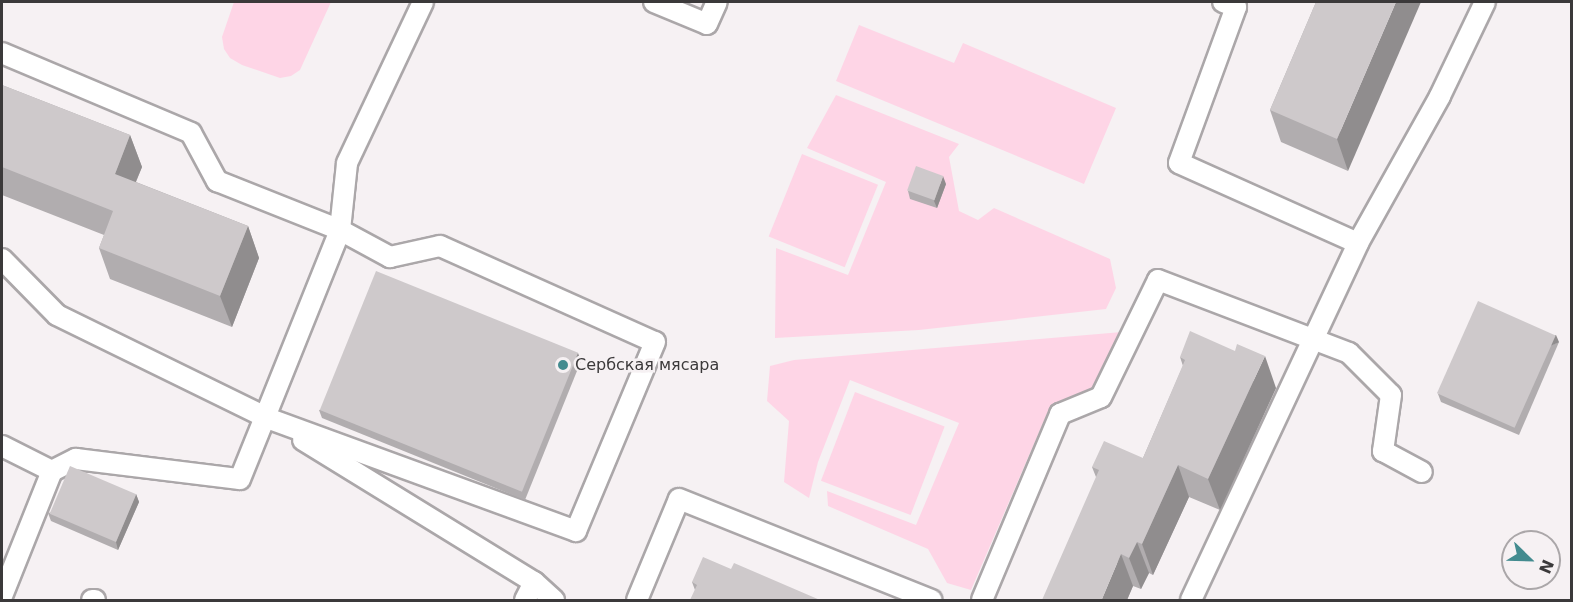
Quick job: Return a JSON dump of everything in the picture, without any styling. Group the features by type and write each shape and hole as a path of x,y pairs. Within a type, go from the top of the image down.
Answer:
{"lane":[{"path":"2,596 52,471 76,459 240,479 340,230 347,163 423,2"},
{"path":"654,2 707,24 717,2"},
{"path":"1223,2 1236,7 1179,163 1358,243"},
{"path":"1191,600 1358,243 1440,96 1485,2"},
{"path":"2,53 191,133 217,181 340,230 390,256 440,246 655,342 576,531 265,417"},
{"path":"2,259 57,315 265,417 534,582 554,600"},
{"path":"982,600 1060,414 1101,397 1158,280 1349,353 1391,395 1383,451 1422,472"},
{"path":"2,446 52,471"},
{"path":"637,600 679,499 932,600"},
{"path":"525,600 534,582"}],"shaded area":[{"path":"234,2 331,2 300,70 291,76 280,78 242,65 230,58 224,49 222,37"},
{"path":"859,25 954,63 963,43 1116,108 1084,184 836,81"},
{"path":"836,95 959,144 949,157 959,211 978,220 994,208 1110,259 1116,288 1106,309 919,330 775,338 776,248 848,275 886,182 807,148"},
{"path":"802,154 878,185 845,267 769,237"},
{"path":"1122,332 1094,387 1049,409 971,590 947,583 928,549 828,506 827,491 916,525 959,423 850,380 818,462 809,498 784,482 789,421 767,401 770,366 794,360"},
{"path":"855,392 945,426 911,515 821,481"}],"building":[{"path":"1316,2 1396,2 1337,139 1270,110"},
{"path":"2,85 130,135 115,174 248,226 220,296 99,248 113,211 2,167"},
{"path":"916,166 943,176 934,200 907,190"},
{"path":"376,271 578,353 522,492 320,410"},
{"path":"1478,301 1556,336 1515,428 1437,393"},
{"path":"1190,331 1235,351 1237,344 1265,356 1208,479 1178,465 1142,544 1137,542 1129,558 1121,554 1102,599 1105,600 1042,600 1099,470 1092,467 1104,441 1143,458 1185,360 1180,357"},
{"path":"70,466 136,494 116,542 50,514"},
{"path":"703,557 731,569 734,563 820,600 690,600 697,585 692,582"}],"place":[{"name":"Сербская мясара","path":"563,365"}]}
